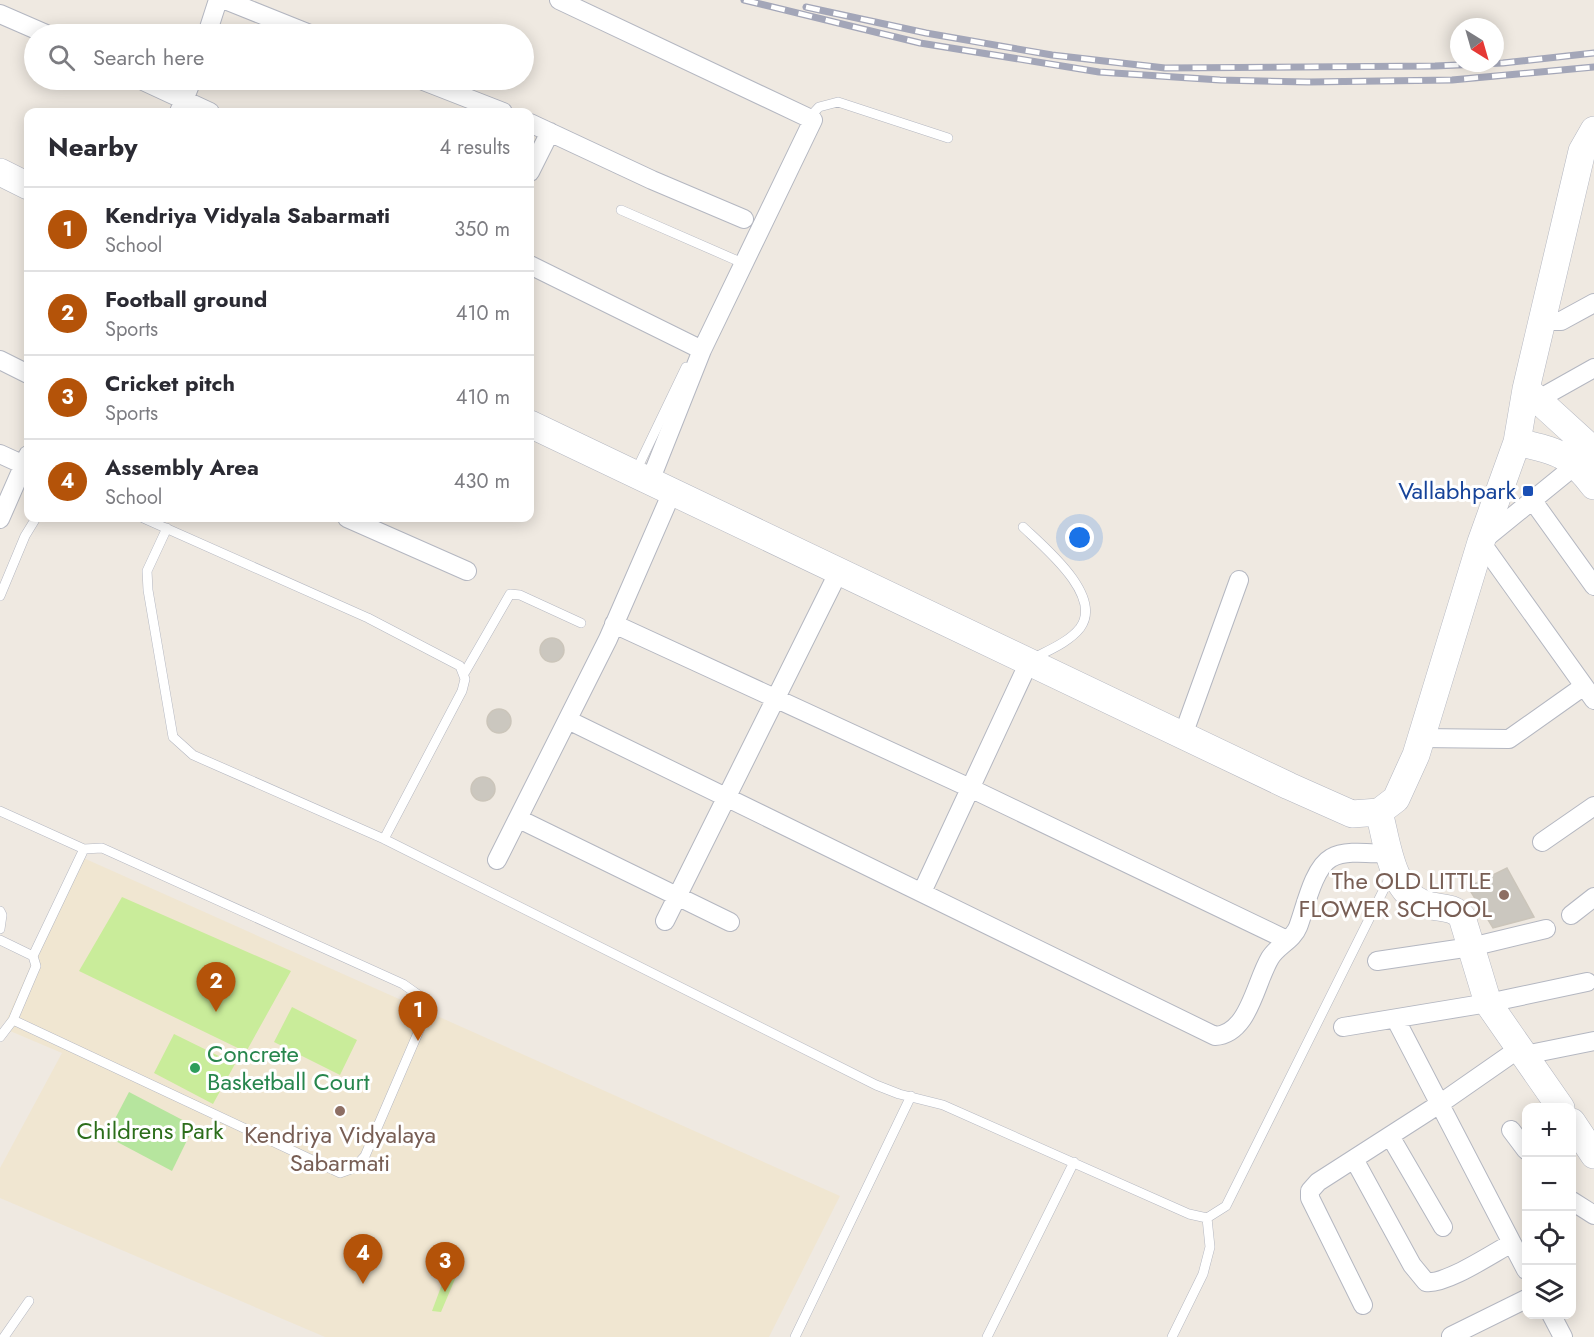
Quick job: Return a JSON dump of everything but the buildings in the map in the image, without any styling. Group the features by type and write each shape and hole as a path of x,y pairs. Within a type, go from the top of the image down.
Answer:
{"main road":[{"path":"534,426 1352,814 1379,812 1396,799 1421,738 1481,542 1517,442 1532,394 1541,321 1582,151 1594,130"},
{"path":"0,172 24,184"},
{"path":"1532,394 1585,457 1594,486"},
{"path":"1517,442 1561,454 1585,457"},
{"path":"1379,812 1393,861 1404,887 1415,900 1457,911 1462,917 1488,1003 1558,1103"},
{"path":"1576,1128 1594,1155"}],"street":[{"path":"210,24 218,0"},
{"path":"225,0 285,24"},
{"path":"497,860 614,624 652,482 699,349 762,227 813,120 565,7"},
{"path":"0,14 24,24"},
{"path":"156,90 182,107 188,90"},
{"path":"446,90 492,108"},
{"path":"534,125 652,180 744,219"},
{"path":"534,164 550,132"},
{"path":"534,267 699,349"},
{"path":"1541,321 1561,321 1594,303"},
{"path":"0,360 24,372"},
{"path":"1532,394 1594,368"},
{"path":"0,454 24,460"},
{"path":"1421,738 1509,739 1589,693 1481,542 1585,457"},
{"path":"0,519 24,465"},
{"path":"1533,501 1594,586"},
{"path":"356,522 467,571"},
{"path":"665,921 679,897 839,571"},
{"path":"1183,735 1239,580"},
{"path":"614,624 970,788 1287,940"},
{"path":"922,892 1029,662"},
{"path":"568,720 1215,1036 1225,1035 1238,1026 1269,959 1297,931 1312,886 1330,858 1340,855 1393,861"},
{"path":"1542,842 1594,806"},
{"path":"519,819 730,922"},
{"path":"1571,915 1594,897"},
{"path":"1377,961 1471,947 1546,929"},
{"path":"1343,1027 1396,1020 1587,982"},
{"path":"1396,1020 1525,1265"},
{"path":"1363,1305 1310,1198 1311,1191 1318,1182 1522,1052 1594,1041"},
{"path":"1511,1130 1522,1144"},
{"path":"1390,1136 1443,1227"},
{"path":"1354,1159 1412,1265 1426,1282 1434,1283 1512,1244"},
{"path":"1576,1204 1594,1215"},
{"path":"1451,1336 1522,1301"},
{"path":"1554,1319 1563,1337"}],"lane":[{"path":"699,349 738,261 808,119 819,107 838,102 948,138"},
{"path":"621,210 738,261"},
{"path":"0,596 25,536 34,522"},
{"path":"152,522 368,618 453,660 465,672"},
{"path":"1023,527 1073,578 1086,611 1082,626 1076,632 1029,662"},
{"path":"166,528 147,571 148,590 173,737 193,755 384,839 876,1085 943,1105 1189,1214 1207,1218 1227,1206 1393,861"},
{"path":"384,839 462,692 465,672 510,594 520,595 581,622"},
{"path":"0,811 84,849 102,848 403,984 427,1001 427,1012 365,1156 354,1168 340,1173 13,1020"},
{"path":"0,1036 13,1020 36,966 33,956 84,849"},
{"path":"0,911 2,915 0,929"},
{"path":"0,940 33,956"},
{"path":"795,1337 911,1096"},
{"path":"987,1337 1074,1162"},
{"path":"1172,1337 1203,1274 1210,1247 1207,1218"},
{"path":"4,1337 29,1301"}],"shaded area":[{"name":"Kendriya Vidyalaya Sabarmati","path":"79,856 840,1196 769,1337 325,1337 0,1198 0,1168 62,1053 3,1028"}],"green space":[{"path":"122,897 291,971 246,1052 79,971"},
{"path":"292,1007 357,1040 340,1075 274,1042"},
{"name":"Concrete Basketball Court","path":"174,1034 235,1064 213,1104 154,1073"},
{"name":"Childrens Park","path":"129,1092 194,1126 172,1171 106,1136"},
{"path":"448,1268 458,1272 441,1312 432,1311"}],"railway":[{"path":"744,0 920,43 1099,72 1220,80 1308,82 1452,80 1594,67"},
{"path":"806,7 926,33 1052,55 1165,68 1435,66 1503,63 1594,53"}],"place":[{"name":"Vallabhpark","path":"1528,491"},
{"name":"The OLD LITTLE FLOWER SCHOOL","path":"1504,895"},
{"name":"Football ground","path":"216,1012"},
{"name":"Kendriya Vidyala Sabarmati","path":"418,1041"},
{"name":"Concrete Basketball Court","path":"195,1068"},
{"name":"Kendriya Vidyalaya Sabarmati","path":"340,1111"},
{"name":"Assembly Area","path":"363,1284"},
{"name":"Cricket pitch","path":"445,1292"}]}
